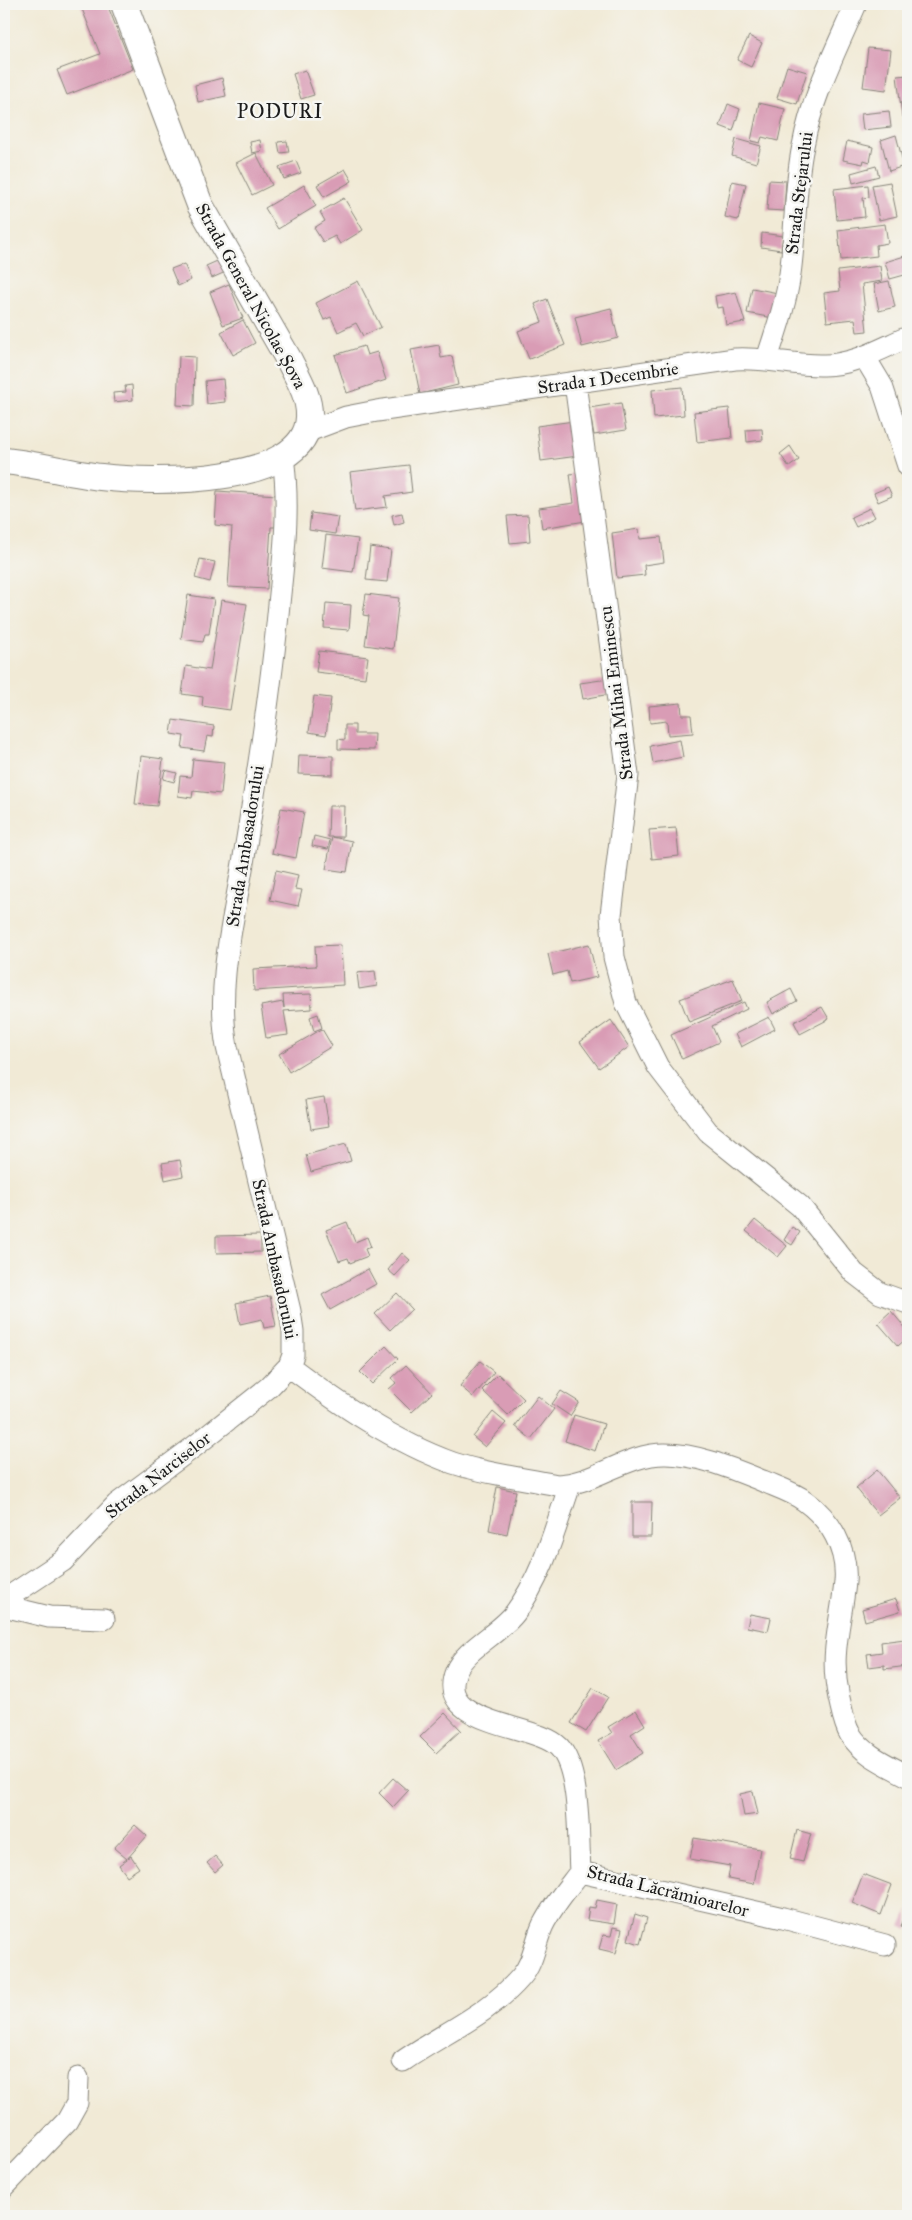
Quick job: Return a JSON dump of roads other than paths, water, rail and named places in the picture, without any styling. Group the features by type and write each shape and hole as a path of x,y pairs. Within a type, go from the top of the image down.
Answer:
{"main road":[{"name":"Strada General Nicolae Șova","path":"124,4 200,205 289,360 302,387 308,404 309,418 306,432"},
{"path":"4,461 38,465 101,477 169,480 232,473 267,464 293,450 306,432"}],"street":[{"name":"Strada Stejarului","path":"768,358 786,296 793,246 799,168 808,121 856,4"},
{"name":"Strada 1 Decembrie","path":"306,432 346,417 377,411 735,359 768,358 826,366 841,364 908,337"},
{"path":"864,356 882,386 908,466"},
{"name":"Strada Mihai Eminescu","path":"575,383 628,775 611,914 614,957 626,1003 658,1067 708,1132 800,1206 854,1273 880,1292 908,1303"},
{"name":"Strada Ambasadorului","path":"283,457 288,509 272,678 234,913 222,1010 227,1047 290,1311 294,1344 289,1366 351,1409 431,1455 455,1464 557,1485 570,1485 633,1459 667,1454 723,1466 781,1488 804,1500 826,1520 837,1540 844,1561 845,1581 836,1640 835,1662 838,1691 850,1734 865,1751 908,1776"},
{"name":"Strada Narciselor","path":"4,1600 63,1561 117,1504 195,1446 269,1387 289,1366"},
{"name":"Strada Lăcrămioarelor","path":"570,1485 543,1562 525,1598 500,1630 464,1659 456,1670 453,1683 456,1697 465,1708 478,1717 547,1738 559,1746 566,1756 572,1773 576,1801 580,1872 783,1918 885,1945"},
{"path":"4,1606 49,1617 104,1619"},
{"path":"403,2061 435,2038 477,2016 521,1977 528,1968 546,1920 580,1872"},
{"path":"4,2187 67,2121 77,2103 78,2078"}],"district":[{"name":"PODURI","path":"280,111"}]}
